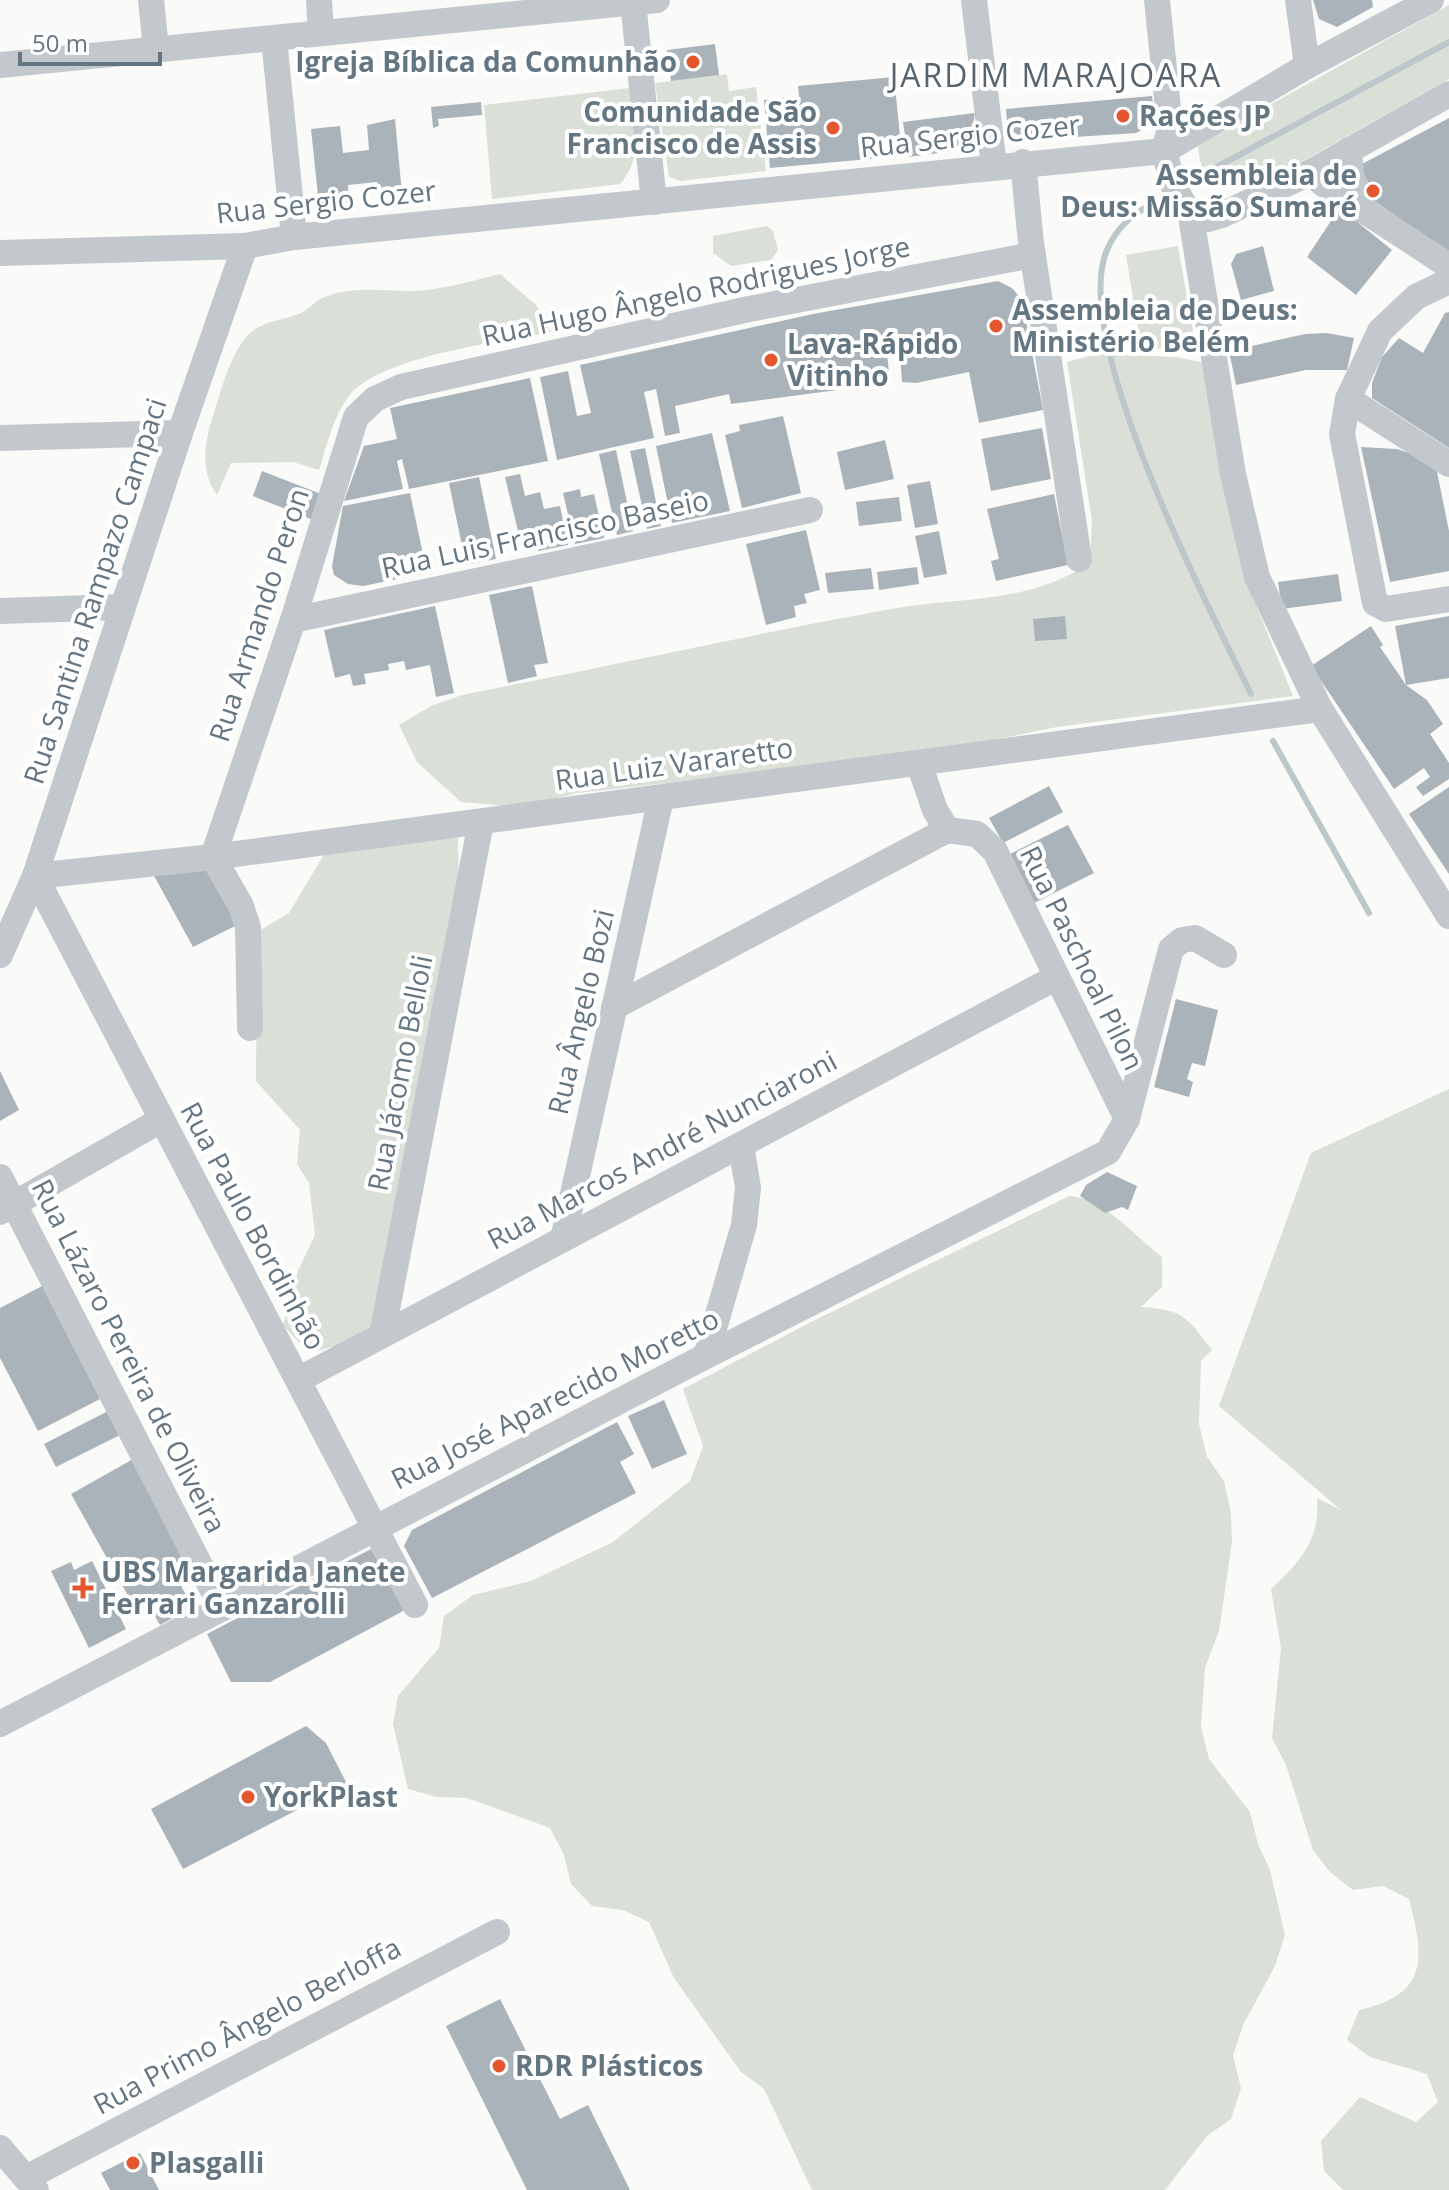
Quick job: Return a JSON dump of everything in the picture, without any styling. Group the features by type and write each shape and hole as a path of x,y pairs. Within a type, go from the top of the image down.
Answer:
{"street":[{"path":"151,0 156,49"},
{"path":"319,0 321,33"},
{"path":"974,0 994,166"},
{"path":"1157,0 1170,128 1164,151 1174,187 1191,217 1233,474 1257,577 1320,709 1449,916"},
{"path":"1298,0 1307,66"},
{"name":"Rua Sergio Cozer","path":"1,248 245,246 294,237 1023,162 1164,151 1307,66 1431,0"},
{"path":"0,65 645,1 654,202"},
{"path":"274,39 294,237"},
{"path":"1191,217 1208,219 1222,215 1311,172 1449,95"},
{"path":"1349,150 1351,175 1366,212"},
{"path":"1023,162 1033,255 1079,559"},
{"path":"1311,172 1449,266"},
{"name":"Rua Santina Rampazo Campaci","path":"0,955 35,876 180,433 245,246"},
{"name":"Rua Hugo Ângelo Rodrigues Jorge","path":"375,399 401,387 749,309 1033,255"},
{"path":"1449,281 1416,297 1380,331 1348,399 1342,434 1375,603 1386,609 1449,599"},
{"name":"Rua Armando Peron","path":"213,857 293,620 356,417 375,399"},
{"path":"1348,399 1449,464"},
{"path":"0,438 180,433"},
{"name":"Rua Luis Francisco Baseio","path":"293,620 810,510"},
{"path":"0,611 123,607"},
{"name":"Rua Luiz Vararetto","path":"35,876 213,857 1320,709"},
{"path":"614,1007 947,830 935,810 919,764"},
{"name":"Rua Ângelo Bozi","path":"563,1239 661,798"},
{"name":"Rua Jácomo Belloli","path":"382,1335 481,822"},
{"name":"Rua Paschoal Pilon","path":"947,830 977,834 995,851 1127,1119"},
{"path":"213,857 241,906 248,927 250,1028"},
{"name":"Rua Paulo Bordinhão","path":"35,876 415,1605"},
{"name":"Rua José Aparecido Moretto","path":"0,1724 706,1356 1108,1152 1127,1119 1171,949 1182,940 1195,938 1224,955"},
{"name":"Rua Marcos André Nunciaroni","path":"298,1380 1055,978"},
{"path":"7,1208 161,1120"},
{"path":"706,1356 744,1225 748,1188 741,1145"},
{"name":"Rua Lázaro Pereira de Oliveira","path":"0,1177 7,1208 222,1608"},
{"name":"Rua Primo Ângelo Berloffa","path":"31,2184 497,1932"},
{"path":"0,2148 31,2184"}],"shaded area":[{"path":"1449,5 1449,79 1262,184 1226,187 1210,179 1204,171 1198,145"},
{"path":"727,74 729,91 756,87 766,171 681,181 669,177 655,83"},
{"path":"630,88 635,151 628,174 620,184 492,199 484,105"},
{"path":"767,226 773,231 778,250 771,260 731,266 713,253 713,236"},
{"path":"1178,246 1195,343 1142,352 1126,255"},
{"path":"500,274 536,305 551,332 443,353 387,371 365,382 343,404 319,470 293,462 231,463 217,495 211,486 206,465 208,433 232,361 242,342 254,330 299,314 321,298 337,293 426,290"},
{"path":"1098,354 1177,357 1208,364 1244,575 1293,696 1057,727 919,755 577,793 519,807 461,802 417,762 399,725 431,706 462,695 891,609 1020,592 1068,576 1090,562 1092,520 1067,362"},
{"path":"458,838 459,903 377,1322 343,1344 309,1353 283,1325 298,1271 315,1235 309,1183 297,1164 300,1130 256,1081 257,932 289,913 326,851 364,844"},
{"path":"1449,1089 1449,2190 1343,2190 1324,2171 1321,2141 1360,2097 1416,2122 1438,2102 1427,2074 1370,2057 1347,2040 1359,2010 1382,2003 1409,1984 1416,1971 1418,1940 1409,1899 1383,1886 1353,1890 1330,1872 1313,1850 1286,1765 1272,1738 1281,1648 1271,1589 1291,1570 1312,1538 1317,1498 1341,1510 1219,1406 1311,1153"},
{"path":"1069,1196 1094,1203 1162,1257 1162,1287 1141,1307 1167,1310 1183,1317 1212,1350 1201,1361 1199,1424 1207,1457 1224,1481 1231,1513 1232,1542 1219,1631 1205,1668 1201,1726 1209,1759 1250,1812 1258,1844 1270,1870 1285,1935 1275,1966 1243,2025 1233,2056 1241,2088 1231,2119 1207,2136 1165,2190 812,2190 764,2089 741,2072 674,1978 649,1922 623,1910 592,1906 571,1884 564,1855 550,1828 467,1798 437,1797 408,1789 393,1724 398,1696 439,1648 444,1616 473,1595 531,1581 613,1542 690,1481 703,1446 683,1389 811,1322"}],"building":[{"path":"1313,0 1372,0 1373,7 1337,27 1319,19"},
{"name":"Igreja Bíblica da Comunhão","path":"715,44 719,75 671,81 667,50"},
{"name":"Comunidade São Francisco de Assis","path":"894,77 902,156 770,168 764,100 799,96 798,86"},
{"path":"1152,96 1155,123 1136,133 1029,140 1009,130 1007,121 1006,109"},
{"path":"481,102 482,115 438,119 439,126 433,128 431,107"},
{"path":"975,113 970,143 954,151 908,157 903,122"},
{"path":"1449,118 1449,253 1364,194 1362,164"},
{"path":"395,119 402,194 378,196 377,182 348,185 349,202 319,205 311,129 340,126 343,153 369,150 367,125"},
{"path":"1337,212 1345,212 1392,250 1356,295 1307,257"},
{"path":"1263,246 1274,291 1241,300 1231,264 1236,254"},
{"path":"998,281 1012,288 1022,300 1043,410 979,423 969,372 916,383 902,382 899,341 886,342 890,383 731,404 729,394 675,406 680,433 665,436 656,389 644,392 654,438 557,460 540,377 568,371 577,416 591,413 580,365 813,314"},
{"path":"1449,312 1449,448 1372,398 1372,383 1382,357 1399,338 1423,353 1445,313"},
{"path":"1327,333 1354,338 1347,370 1306,370 1236,385 1229,351 1305,334"},
{"path":"530,378 548,461 409,489 402,459 397,461 403,489 344,501 364,446 397,439 390,408"},
{"path":"783,416 801,493 742,508 725,435 740,431 739,425"},
{"path":"1042,428 1051,479 991,491 981,439"},
{"path":"712,433 730,511 672,523 656,446"},
{"path":"885,440 894,479 845,490 837,452"},
{"path":"1361,447 1397,449 1435,462 1449,531 1449,571 1390,582"},
{"path":"645,448 661,526 647,529 630,451"},
{"path":"616,450 633,531 617,535 599,454"},
{"path":"262,471 321,494 311,519 253,496"},
{"path":"520,474 525,496 540,492 544,509 560,506 568,545 538,551 533,528 518,531 505,477"},
{"path":"479,477 496,559 466,565 449,483"},
{"path":"930,481 938,524 915,528 907,485"},
{"path":"580,489 581,497 594,494 604,538 575,544 563,493"},
{"path":"410,493 427,573 363,586 348,584 334,575 332,566 343,506"},
{"path":"1054,494 1068,565 996,581 991,561 999,559 987,509"},
{"path":"899,497 902,521 859,526 856,502"},
{"path":"806,530 820,590 804,594 807,603 794,606 796,617 766,625 746,544"},
{"path":"939,531 947,574 924,578 915,536"},
{"path":"917,567 919,584 879,590 877,572"},
{"path":"871,568 874,589 828,593 825,573"},
{"path":"1338,574 1342,601 1282,609 1278,582"},
{"path":"532,586 548,663 534,665 537,676 508,683 489,595"},
{"path":"435,606 454,693 436,697 430,665 406,670 404,661 388,664 389,670 364,674 366,684 353,686 350,674 335,678 324,630"},
{"path":"1065,616 1067,639 1035,641 1033,619"},
{"path":"1449,616 1449,678 1406,685 1395,626"},
{"path":"1371,626 1383,645 1380,647 1406,685 1427,700 1443,724 1430,734 1449,763 1449,779 1423,796 1416,787 1430,777 1424,768 1394,789 1311,666"},
{"path":"1049,786 1063,812 1003,843 989,818"},
{"path":"1449,787 1449,874 1409,814"},
{"path":"1068,825 1094,873 1034,903 1010,854"},
{"path":"205,868 243,922 193,947 152,872"},
{"path":"1176,999 1218,1010 1205,1066 1192,1063 1187,1079 1193,1082 1189,1097 1154,1087"},
{"path":"0,1071 19,1110 0,1121"},
{"path":"1107,1172 1137,1186 1128,1210 1122,1207 1105,1213 1080,1196 1086,1185"},
{"path":"44,1285 102,1398 38,1431 0,1358 0,1308"},
{"path":"664,1400 687,1454 652,1469 628,1416"},
{"path":"110,1410 122,1434 56,1467 44,1444"},
{"path":"617,1422 634,1454 620,1462 636,1493 432,1598 404,1546 412,1530"},
{"path":"135,1458 197,1578 181,1586 193,1607 160,1625 148,1604 136,1610 71,1494"},
{"path":"371,1549 405,1610 270,1682 231,1682 207,1634"},
{"name":"UBS Margarida Janete Ferrari Ganzarolli","path":"92,1561 126,1629 89,1648 51,1571 71,1562 74,1570"},
{"name":"YorkPlast","path":"306,1726 326,1743 347,1784 183,1869 151,1809"},
{"name":"RDR Plásticos","path":"500,1999 560,2119 588,2105 630,2190 527,2190 446,2026"},
{"name":"Plasgalli","path":"140,2153 159,2190 110,2190 101,2173"}],"waterway":[{"path":"1213,169 1449,42"},
{"path":"1152,203 1126,222 1107,250 1101,291 1108,344 1125,406 1149,473 1205,601 1251,694"},
{"path":"1273,741 1369,913"}],"place":[{"name":"Igreja Bíblica da Comunhão","path":"693,62"},
{"name":"Rações JP","path":"1123,116"},
{"name":"Comunidade São Francisco de Assis","path":"833,128"},
{"name":"Assembleia de Deus: Missão Sumaré","path":"1373,191"},
{"name":"Assembleia de Deus: Ministério Belém","path":"996,326"},
{"name":"Lava-Rápido Vitinho","path":"771,360"},
{"name":"UBS Margarida Janete Ferrari Ganzarolli","path":"83,1588"},
{"name":"YorkPlast","path":"248,1797"},
{"name":"RDR Plásticos","path":"499,2066"},
{"name":"Plasgalli","path":"133,2163"}],"district":[{"name":"JARDIM MARAJOARA","path":"1056,76"}]}
